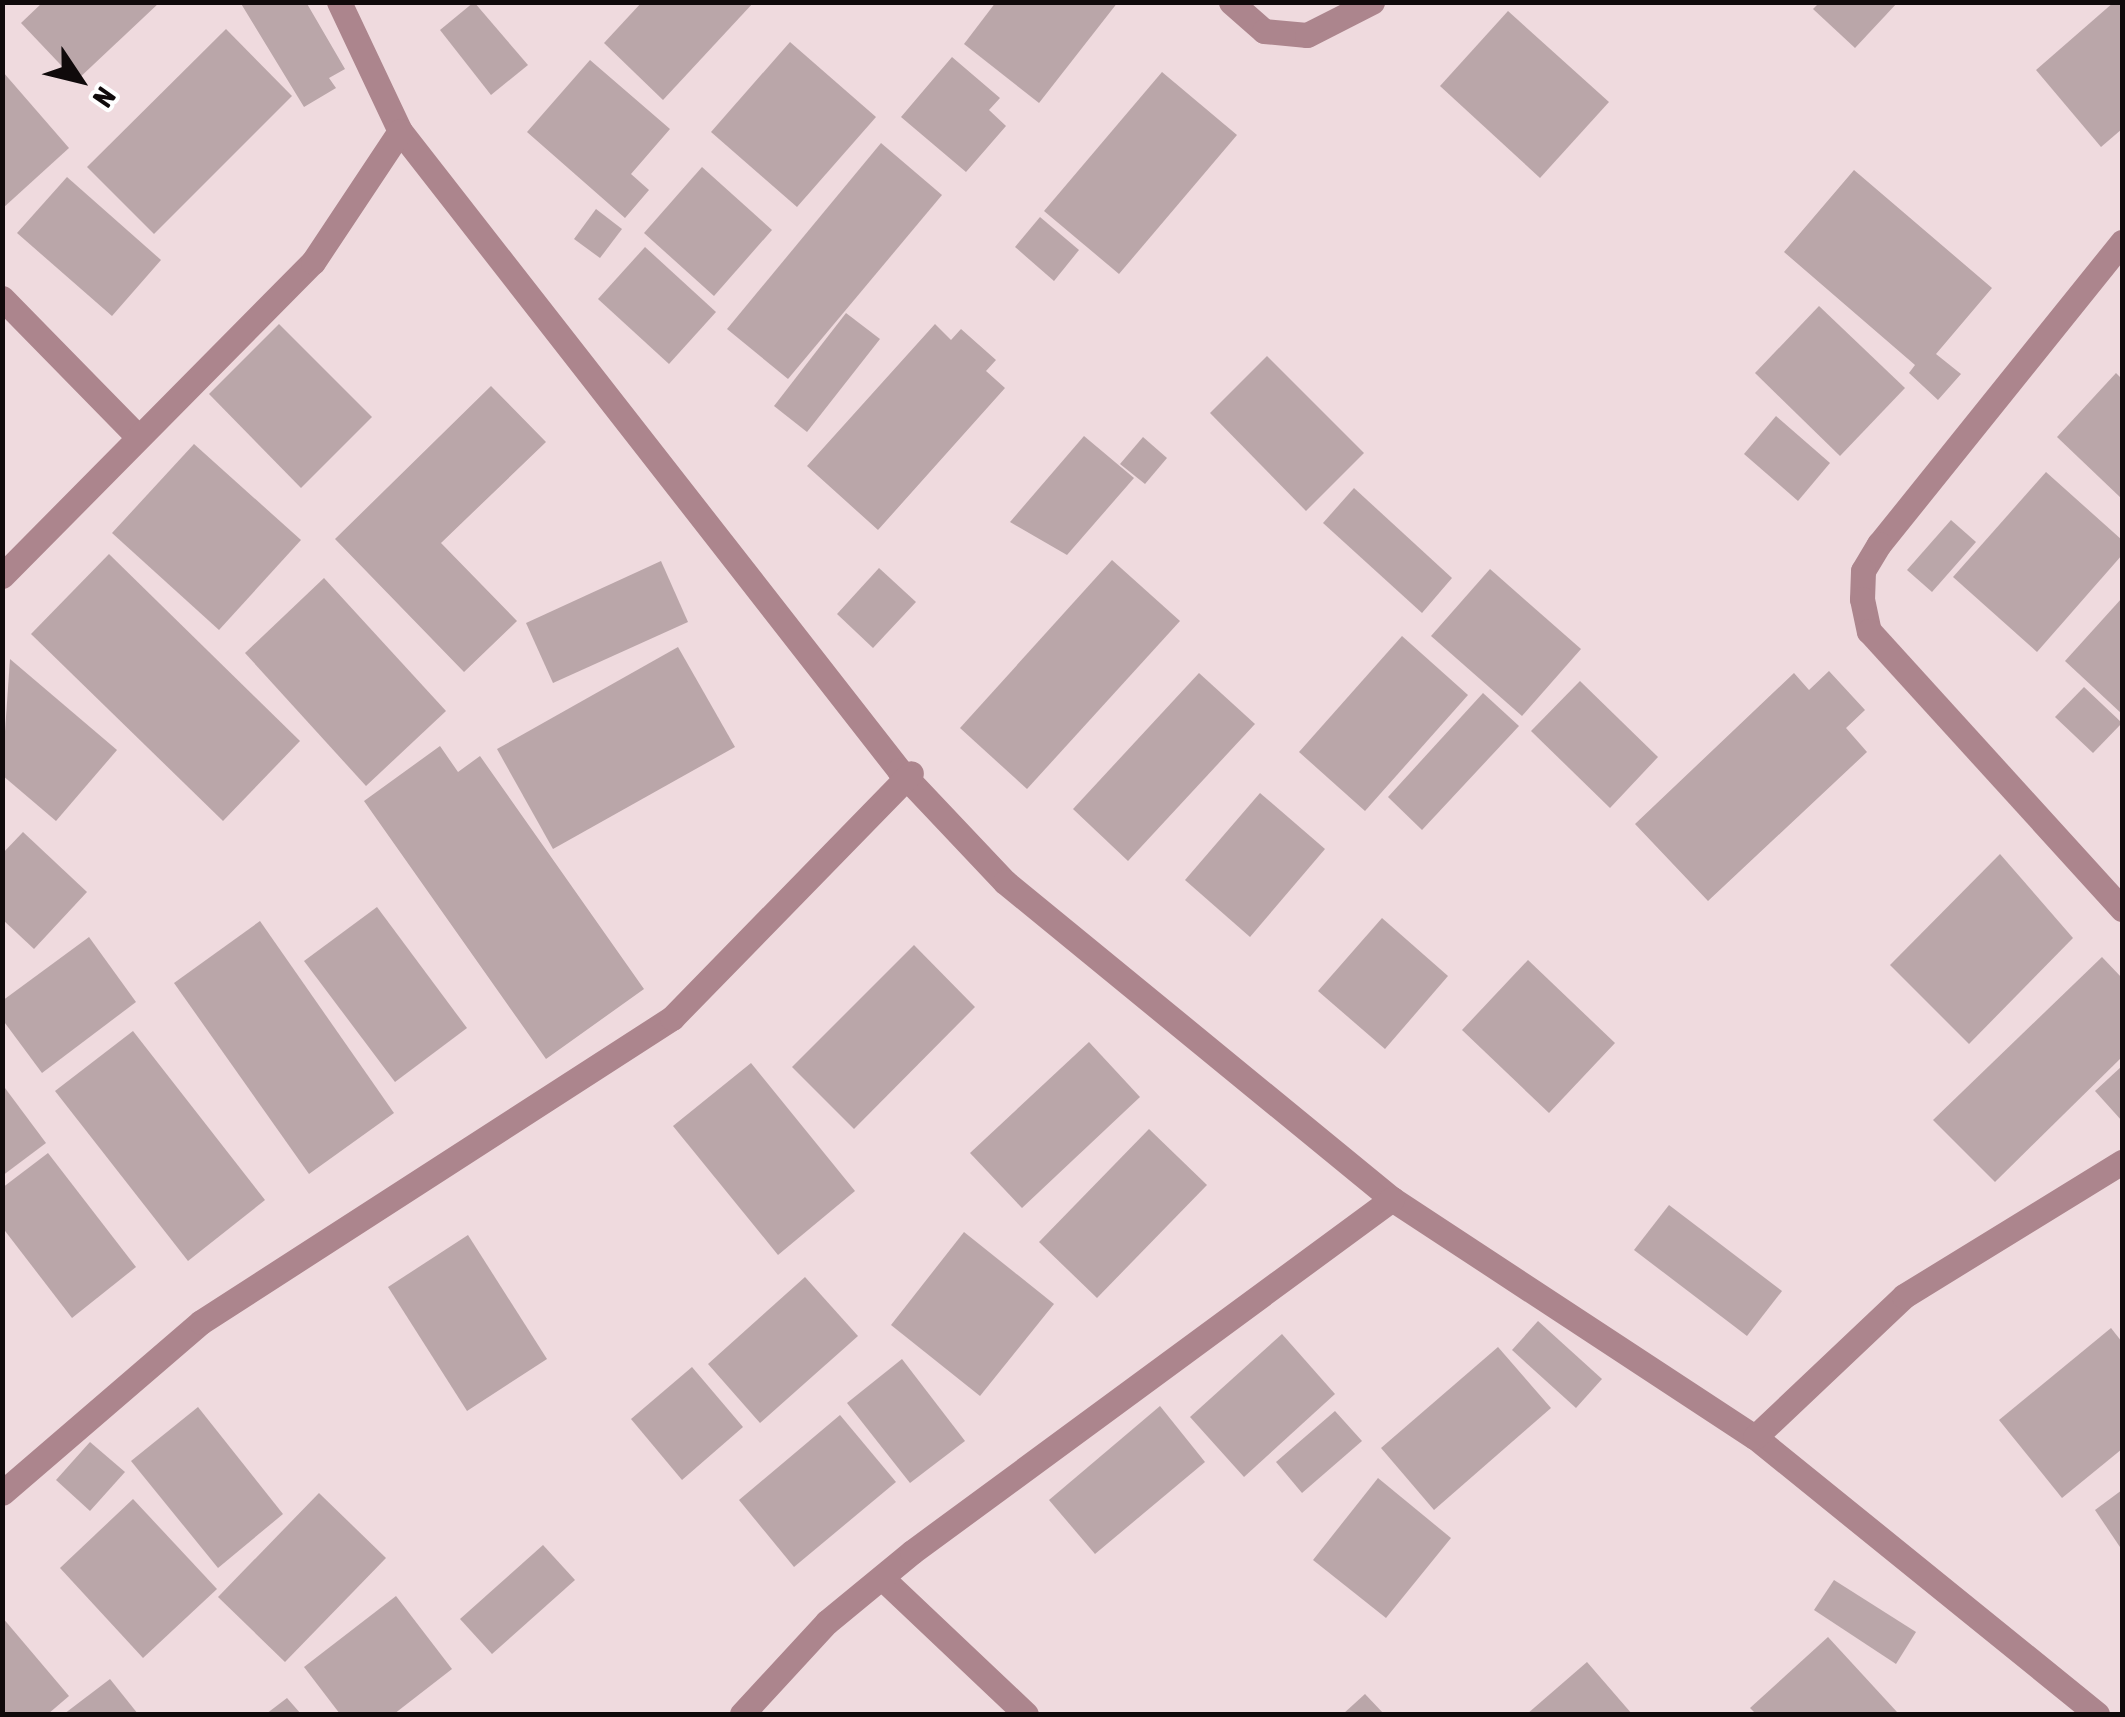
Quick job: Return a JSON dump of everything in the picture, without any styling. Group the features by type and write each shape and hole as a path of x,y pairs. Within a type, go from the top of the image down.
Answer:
{"street":[{"path":"339,2 400,131 899,770 911,774 1006,882 1392,1199 1754,1437 2097,1714"},
{"path":"1230,2 1264,31 1307,36 1372,2"},
{"path":"2,576 313,262 400,131"},
{"path":"2122,242 1878,544 1863,571 1862,599 1869,631 2122,910"},
{"path":"2,298 138,437"},
{"path":"2,1494 200,1322 672,1018 911,774"},
{"path":"1754,1437 1904,1296 2122,1162"},
{"path":"742,1714 882,1578 1392,1199"},
{"path":"882,1578 1026,1714"}],"building":[{"path":"43,2 160,2 76,81 21,23"},
{"path":"240,2 306,2 345,69 329,78 336,88 304,107"},
{"path":"474,2 528,65 491,95 440,30"},
{"path":"642,2 754,2 663,100 604,43"},
{"path":"996,2 1118,2 1039,103 964,44"},
{"path":"1820,2 1898,2 1855,48 1813,9"},
{"path":"2114,2 2122,2 2122,129 2101,147 2036,70"},
{"path":"1508,11 1609,102 1540,178 1440,86"},
{"path":"226,29 292,96 154,234 87,167"},
{"path":"790,42 876,117 797,207 711,132"},
{"path":"952,57 1000,98 989,110 1006,126 966,172 901,117"},
{"path":"590,60 670,129 631,174 649,190 625,218 527,132"},
{"path":"3,72 69,148 3,208"},
{"path":"1162,72 1237,135 1119,274 1044,211"},
{"path":"881,143 942,195 788,379 727,329"},
{"path":"702,167 772,230 714,296 644,233"},
{"path":"1854,170 1992,288 1936,354 1961,374 1938,400 1909,373 1915,365 1784,252"},
{"path":"67,177 161,260 112,316 17,233"},
{"path":"596,209 622,229 600,258 574,239"},
{"path":"1040,217 1079,250 1054,281 1015,247"},
{"path":"645,247 716,312 669,364 598,299"},
{"path":"1819,306 1905,388 1840,456 1755,373"},
{"path":"846,313 880,339 807,432 774,406"},
{"path":"279,324 372,417 301,488 209,394"},
{"path":"935,324 951,340 961,329 996,360 986,371 1005,388 878,530 807,466"},
{"path":"1267,356 1364,453 1306,511 1210,413"},
{"path":"2116,373 2122,379 2122,499 2057,437"},
{"path":"491,386 546,442 441,543 517,621 464,672 335,539"},
{"path":"1776,416 1830,463 1798,501 1744,454"},
{"path":"1084,436 1134,478 1067,555 1010,522"},
{"path":"1143,437 1167,458 1145,484 1120,464"},
{"path":"194,444 301,540 219,630 112,533"},
{"path":"2046,472 2122,540 2122,555 2037,652 1953,577"},
{"path":"1354,488 1452,578 1422,613 1323,523"},
{"path":"1951,520 1976,542 1932,592 1907,570"},
{"path":"109,554 300,741 223,821 31,634"},
{"path":"1112,560 1180,621 1027,789 960,728"},
{"path":"661,561 688,622 553,683 526,623"},
{"path":"879,568 916,602 873,648 837,614"},
{"path":"1490,569 1581,649 1522,716 1431,636"},
{"path":"324,578 446,711 366,786 245,653"},
{"path":"2122,598 2122,714 2065,661"},
{"path":"1402,636 1468,695 1365,811 1299,752"},
{"path":"678,647 735,747 553,849 497,749"},
{"path":"10,659 117,750 56,821 2,775"},
{"path":"1829,671 1865,710 1846,728 1867,752 1708,901 1635,824 1794,673 1809,690"},
{"path":"1199,673 1255,724 1128,861 1073,809"},
{"path":"1580,681 1658,757 1610,808 1531,731"},
{"path":"2084,687 2122,723 2093,753 2055,717"},
{"path":"1483,693 1519,726 1422,830 1388,797"},
{"path":"440,746 458,772 480,756 644,989 546,1059 364,801"},
{"path":"1260,793 1325,849 1250,937 1185,880"},
{"path":"23,832 87,892 34,949 2,919 2,854"},
{"path":"2000,854 2073,938 1969,1044 1890,965"},
{"path":"377,907 467,1028 395,1082 304,961"},
{"path":"1382,918 1448,976 1385,1049 1318,991"},
{"path":"260,921 394,1113 309,1174 174,983"},
{"path":"89,937 136,1002 42,1073 2,1019 2,1001"},
{"path":"914,945 975,1007 854,1129 792,1067"},
{"path":"2102,957 2122,978 2122,1057 1995,1182 1933,1120"},
{"path":"1528,960 1615,1043 1549,1113 1462,1030"},
{"path":"133,1031 265,1200 188,1261 55,1091"},
{"path":"1089,1042 1140,1097 1022,1208 970,1153"},
{"path":"751,1063 855,1191 778,1255 673,1126"},
{"path":"2122,1066 2122,1121 2095,1091"},
{"path":"2,1084 46,1143 2,1176"},
{"path":"1149,1129 1207,1185 1097,1298 1039,1242"},
{"path":"48,1153 136,1267 72,1318 2,1227 2,1188"},
{"path":"1669,1205 1782,1291 1747,1336 1634,1250"},
{"path":"964,1232 1054,1304 980,1396 891,1325"},
{"path":"468,1235 547,1359 467,1411 388,1287"},
{"path":"805,1277 858,1336 760,1423 708,1364"},
{"path":"1538,1321 1602,1379 1576,1408 1512,1350"},
{"path":"2111,1328 2122,1342 2122,1449 2062,1498 1999,1420"},
{"path":"1282,1334 1335,1394 1244,1477 1190,1417"},
{"path":"1498,1347 1551,1408 1434,1510 1381,1448"},
{"path":"902,1359 965,1441 910,1483 847,1403"},
{"path":"692,1367 743,1427 682,1480 631,1419"},
{"path":"1160,1406 1205,1462 1095,1554 1049,1500"},
{"path":"198,1407 283,1514 218,1568 131,1461"},
{"path":"1335,1411 1362,1441 1302,1493 1276,1462"},
{"path":"840,1415 896,1482 794,1567 739,1500"},
{"path":"90,1442 125,1472 90,1511 56,1480"},
{"path":"1378,1478 1451,1538 1386,1618 1313,1560"},
{"path":"2122,1490 2122,1550 2095,1510"},
{"path":"319,1493 386,1558 285,1662 218,1597"},
{"path":"133,1499 217,1589 143,1658 60,1568"},
{"path":"543,1545 575,1580 492,1654 460,1619"},
{"path":"1834,1580 1916,1632 1896,1664 1814,1610"},
{"path":"396,1596 452,1669 394,1714 340,1714 304,1667"},
{"path":"2,1617 69,1696 48,1714 2,1714"},
{"path":"1828,1637 1897,1712 1756,1714 1750,1708"},
{"path":"1587,1662 1632,1714 1527,1714"},
{"path":"110,1679 138,1714 64,1714"},
{"path":"1365,1694 1384,1714 1343,1714"},
{"path":"287,1698 301,1714 266,1714"}]}
